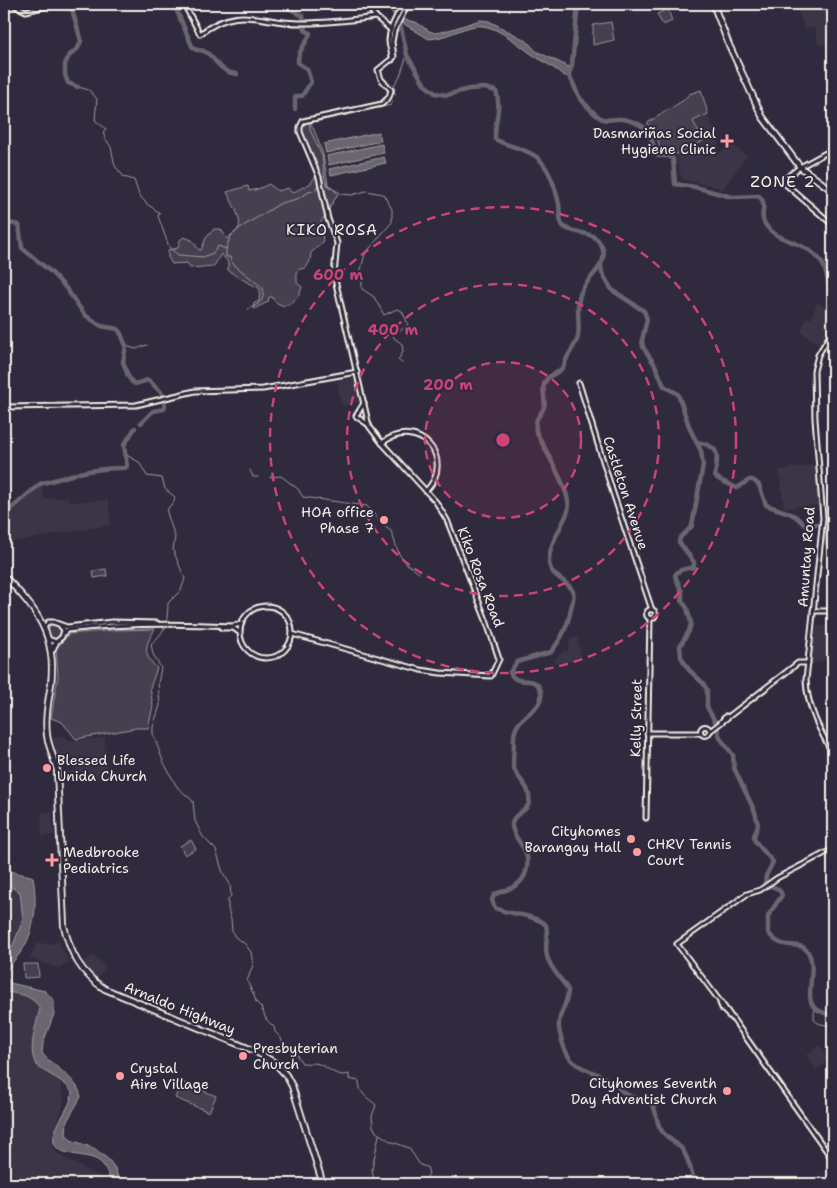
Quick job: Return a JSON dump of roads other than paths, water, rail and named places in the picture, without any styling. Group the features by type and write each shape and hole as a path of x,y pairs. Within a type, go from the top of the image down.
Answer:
{"main road":[{"path":"713,4 729,45 760,113 800,167 833,191"},
{"name":"Arnaldo Highway","path":"4,576 29,603 40,620 51,651 51,680 46,726 48,741 57,770 64,926 66,938 76,961 85,974 96,984 114,994 255,1051 275,1063 286,1075 295,1092 323,1184"},
{"path":"40,620 48,622"},
{"path":"51,651 56,642"}],"street":[{"path":"12,4 26,11 55,4"},
{"path":"184,4 200,34 209,27 236,17 250,16 303,23 376,17"},
{"path":"366,4 376,17 393,29 404,4"},
{"path":"400,14 408,4"},
{"name":"Kiko Rosa Road","path":"292,634 431,672 491,676 497,664 498,654 447,520 436,502 382,444 369,426 334,275 337,243 328,219 319,177 300,127 303,121 382,104 386,101 391,90 381,79 378,70 395,56 392,42 393,29"},
{"path":"833,149 800,167 782,181 833,225"},
{"name":"Amuntay Road","path":"833,330 818,355 814,371 815,419 822,518 808,663 807,696 813,714 833,754"},
{"path":"4,407 127,406 201,390 263,389 357,372"},
{"name":"Castleton Avenue","path":"579,383 652,610"},
{"path":"364,403 356,416 369,426"},
{"path":"382,444 401,434 420,437 428,442 437,458 438,471 433,484 426,491"},
{"path":"261,606 272,606 282,611 288,619 292,634 288,646 282,652 267,658 247,650 241,640 240,624 251,610 261,606"},
{"path":"649,610 652,610 656,615 650,619 646,614 649,610"},
{"path":"813,611 833,611"},
{"name":"Kelly Street","path":"646,818 650,619"},
{"path":"44,628 48,622 67,627 123,621 216,626 240,624"},
{"path":"47,639 56,642 68,630 161,623"},
{"path":"60,625 64,633"},
{"path":"216,626 233,628 239,632"},
{"path":"647,733 701,733 705,736 711,728 798,663 808,663"},
{"path":"701,733 702,728 711,728"},
{"path":"833,849 777,878 763,888 744,896 677,944 833,1160"}],"waterway":[{"path":"66,4 72,9 81,41 78,48 69,56 65,64 65,75 68,83 78,87"},
{"path":"174,4 192,46 196,50 202,50 207,53 223,69 237,74"},
{"path":"264,4 287,7 303,16 305,30 310,33 299,54 298,63 307,69 311,82 302,96 296,96 295,109"},
{"path":"569,74 572,65 578,4"},
{"path":"399,19 407,55 425,85 435,93 447,95 469,89 485,88 496,91 498,109 495,139 529,152 539,159 549,174 554,187 563,226 572,231 593,236 600,243 603,250 601,263 584,286 579,298 579,330 577,340 561,370 545,381 544,407 536,422 536,431 557,471 568,503 568,511 551,548 550,566 551,570 572,589 574,597 566,626 551,652 517,662 510,672 513,677 521,681 531,681 539,686 541,699 519,724 515,730 514,738 514,770 528,791 529,803 514,818 512,826 526,854 527,869 519,883 494,895 492,900 495,908 529,917 546,925 546,952 549,961 553,970 568,990 559,1021 560,1034 568,1055 572,1061 609,1080 627,1095 646,1100 651,1104 662,1131 682,1149 696,1184"},
{"path":"395,95 394,85 400,76 407,55"},
{"path":"564,71 580,98 601,119 628,120 640,125 649,132 658,156 669,156 673,159 675,184 695,187 732,197 759,196 763,203 763,220 765,224 782,238 808,249 819,259 833,292"},
{"path":"78,87 89,90 97,99 95,120 106,129 103,132 111,147 115,166 124,177 134,180 139,195 147,204 160,213 158,216 169,247 178,255 203,257 213,253 218,246 226,249"},
{"path":"393,101 391,105 310,123 310,130 322,156 325,180 328,186 342,194 352,195 366,191 383,194 392,209 392,222 365,254 359,277 362,280 362,289 374,297 384,315 397,309 402,311 408,324 393,334 394,338 402,344 403,352 398,360 402,363"},
{"path":"248,309 260,302 263,296 263,288 232,263 230,257 226,257 226,249 231,236 240,228 281,203 297,199 316,190 318,183"},
{"path":"4,222 19,225 22,248 51,272 65,287 85,315 101,326 118,329 126,346 123,362 132,382 135,384 148,380 161,392 165,405 164,409 153,411 141,423"},
{"path":"601,266 602,273 612,290 644,311 647,319 642,340 643,347 655,365 664,386 678,394 690,429 701,451 703,465 692,526 680,538 679,542 694,562 694,567 680,570 675,576 691,623 689,631 680,646 681,657 689,670 703,683 707,690 707,707 716,723 720,738 733,755 734,768 755,812 758,825 754,836 755,841 773,862 766,876 765,883 777,889 782,895 768,916 768,932 773,939 784,944 800,946 808,952 812,966 810,991 812,1004 815,1008 833,1016"},
{"path":"126,346 136,349 147,345"},
{"path":"79,473 125,468 127,466 124,445 135,428"},
{"path":"696,442 710,446 716,452 715,476 720,480 737,488 749,480 753,480 759,485 766,505 795,516 805,525 817,524"},
{"path":"125,451 128,456 139,462 147,476 162,478 165,489 175,497 167,513 175,537 173,550 185,579 181,590 168,603 163,630 151,644 153,654 161,668 158,683 160,705 153,727 153,734 163,761 177,787 193,801 195,821 203,837 216,850 223,873 230,884 231,896 228,899 228,909 232,931 235,937 245,944 251,952 253,965 247,981 266,1019 274,1027 275,1032 285,1046 294,1051 302,1063 319,1064 337,1074 349,1074 349,1079 359,1081 362,1092 376,1105 372,1116 376,1132 390,1141 409,1148 420,1165 427,1167 429,1174 421,1184"},
{"path":"250,470 253,477 258,477"},
{"path":"4,515 40,484 75,474"},
{"path":"270,477 281,476 298,489 303,497 367,506 384,526 391,531 399,554 406,563 419,573"},
{"path":"826,530 826,542 833,552"},
{"path":"814,1008 815,1021 830,1025"},
{"path":"374,1183 372,1169 379,1135"}],"place":[{"name":"Dasmariñas Social Hygiene Clinic","path":"727,141"},
{"name":"HOA office Phase 7","path":"384,520"},
{"name":"Blessed Life Unida Church","path":"47,768"},
{"name":"Cityhomes Barangay Hall","path":"631,839"},
{"name":"CHRV Tennis Court","path":"637,852"},
{"name":"Medbrooke Pediatrics","path":"52,860"},
{"name":"Presbyterian Church","path":"243,1056"},
{"name":"Crystal Aire Village","path":"120,1076"},
{"name":"Cityhomes Seventh Day Adventist Church","path":"727,1091"}],"district":[{"name":"ZONE 2","path":"783,181"},
{"name":"KIKO ROSA","path":"332,230"}]}
